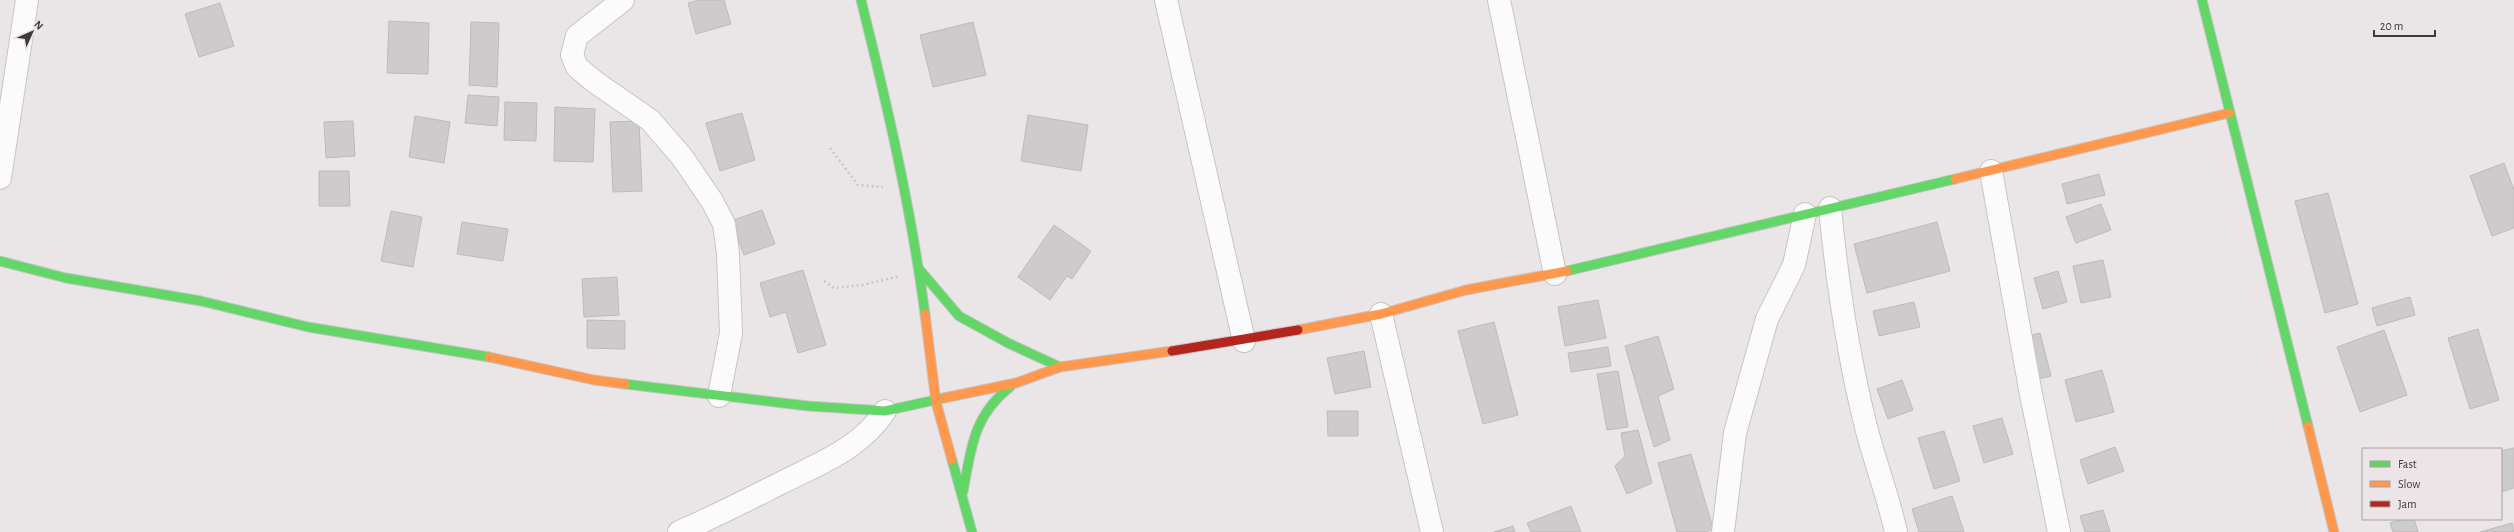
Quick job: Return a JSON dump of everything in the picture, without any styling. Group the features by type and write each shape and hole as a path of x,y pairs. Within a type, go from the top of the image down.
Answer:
{"main road":[{"path":"861,0 889,110 919,269 936,402 963,495 972,532"},
{"path":"2202,0 2334,532"},
{"path":"0,261 66,278 201,301 308,327 487,357 594,380 719,396 885,411 936,402 1016,383 1060,367 1244,342 1381,314 1466,290 1555,274 2229,113"},
{"path":"919,269 959,316 1008,343 1060,367"},
{"path":"963,495 976,428 987,406 999,394 1016,383"}],"street":[{"path":"0,178 26,0"},
{"path":"623,0 577,36 572,55 577,67 595,82 650,120 682,158 712,201 724,224 728,253 731,333 719,396"},
{"path":"1166,0 1244,342"},
{"path":"1498,0 1555,274"},
{"path":"1991,171 2030,388 2060,532"},
{"path":"1830,208 1836,270 1852,361 1867,427 1896,532"},
{"path":"1723,532 1735,433 1767,319 1794,265 1805,214"},
{"path":"1381,314 1432,532"},
{"path":"679,532 718,516 842,453 874,427 885,411"}],"path":[{"path":"830,148 858,185 904,189"},
{"path":"824,281 834,288 862,285 883,282 919,269"}],"building":[{"path":"699,0 724,0 731,24 696,34 688,3"},
{"path":"220,3 234,46 199,57 185,14"},
{"path":"389,21 429,23 428,74 387,73"},
{"path":"471,22 499,23 497,87 469,85"},
{"path":"973,22 986,75 933,87 920,35"},
{"path":"468,95 499,97 497,126 465,123"},
{"path":"505,102 537,103 536,141 504,140"},
{"path":"555,107 595,109 593,162 554,161"},
{"path":"742,113 755,160 720,171 706,123"},
{"path":"1028,115 1088,125 1081,171 1021,161"},
{"path":"415,116 450,122 444,163 409,157"},
{"path":"353,121 355,156 326,158 324,122"},
{"path":"639,121 642,191 613,192 610,122"},
{"path":"2504,163 2514,190 2514,228 2492,236 2470,176"},
{"path":"319,171 349,171 350,206 319,206"},
{"path":"2099,174 2105,195 2067,204 2062,184"},
{"path":"2328,193 2358,304 2325,313 2295,201"},
{"path":"2101,204 2111,230 2076,243 2066,217"},
{"path":"762,210 775,244 744,255 731,221"},
{"path":"391,211 422,217 413,267 381,261"},
{"path":"462,222 508,229 503,261 457,254"},
{"path":"1937,222 1950,271 1867,293 1854,244"},
{"path":"1054,225 1091,251 1072,279 1067,276 1050,300 1018,277"},
{"path":"2103,260 2111,297 2081,303 2073,266"},
{"path":"803,270 826,345 798,353 786,312 770,317 760,283"},
{"path":"2058,271 2067,302 2043,309 2034,278"},
{"path":"617,277 619,315 584,317 582,279"},
{"path":"2410,297 2415,315 2377,326 2372,308"},
{"path":"1598,300 1606,338 1565,346 1558,307"},
{"path":"1914,302 1920,327 1879,336 1873,311"},
{"path":"587,320 625,321 625,349 587,348"},
{"path":"1494,322 1518,415 1483,424 1458,331"},
{"path":"2478,329 2499,400 2470,409 2448,338"},
{"path":"2384,330 2407,395 2360,412 2337,347"},
{"path":"2040,333 2051,376 2038,379 2028,336"},
{"path":"1658,336 1674,389 1658,396 1670,440 1654,447 1625,346"},
{"path":"1608,347 1611,366 1571,372 1568,353"},
{"path":"1364,351 1371,387 1335,394 1327,358"},
{"path":"2102,370 2114,412 2076,422 2065,380"},
{"path":"1618,371 1628,427 1607,430 1597,374"},
{"path":"1902,380 1913,410 1888,419 1877,389"},
{"path":"1327,411 1358,411 1358,436 1328,436"},
{"path":"2002,418 2013,454 1984,463 1973,426"},
{"path":"1638,430 1652,483 1627,494 1615,466 1625,456 1621,433"},
{"path":"1944,431 1960,481 1934,489 1918,438"},
{"path":"2115,447 2124,471 2088,484 2080,460"},
{"path":"2514,448 2514,488 2502,492 2502,451"},
{"path":"1691,454 1713,528 1707,532 1677,532 1658,463"},
{"path":"1952,496 1964,532 1919,532 1912,509"},
{"path":"1571,506 1581,532 1531,532 1527,523"},
{"path":"2103,510 2110,532 2085,532 2080,516"},
{"path":"2400,520 2414,520 2418,532 2393,532 2390,523"},
{"path":"2512,523 2514,532 2480,532"},
{"path":"1513,526 1515,532 1494,532"}],"traffic: fast":[{"path":"861,0 898,156 913,235 925,314"},
{"path":"2202,0 2308,426"},
{"path":"1567,271 1955,179"},
{"path":"0,261 66,278 201,301 308,327 489,357"},
{"path":"919,269 959,316 1008,343 1060,367"},
{"path":"625,384 808,406 885,411 944,398"},
{"path":"963,492 972,448 981,422 988,410 1010,387"},
{"path":"952,460 972,532"}],"traffic: slow":[{"path":"1955,179 2229,113"},
{"path":"1298,330 1381,314 1466,290 1567,271"},
{"path":"925,314 936,402 952,460"},
{"path":"944,398 1016,383 1060,367 1172,351"},
{"path":"489,357 594,380 625,384"},
{"path":"2308,426 2334,532"}],"traffic: jam":[{"path":"1172,351 1298,330"}]}
